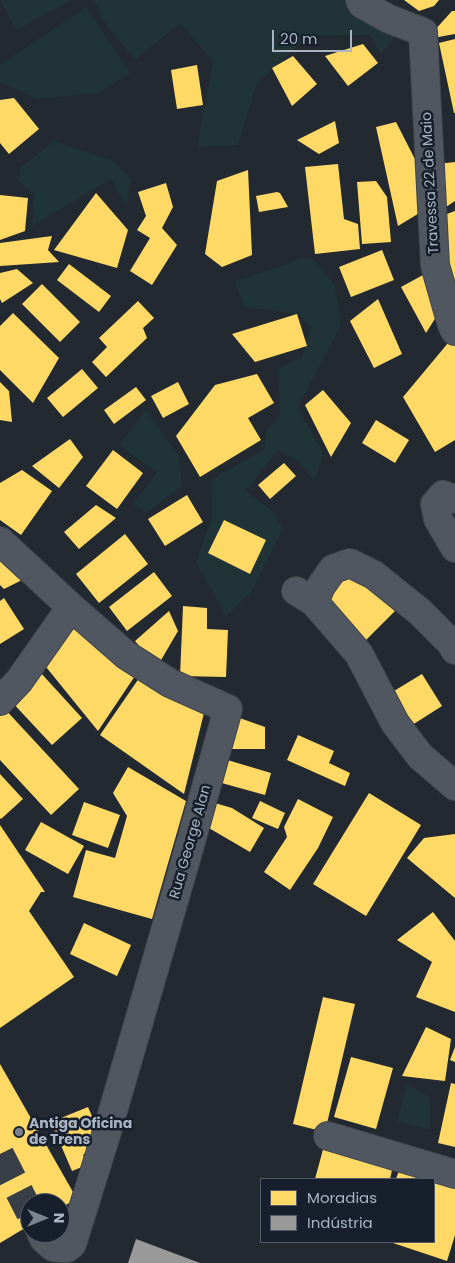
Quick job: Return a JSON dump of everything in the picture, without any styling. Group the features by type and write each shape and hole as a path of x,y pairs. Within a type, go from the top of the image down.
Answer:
{"street":[{"name":"Travessa 22 de Maio","path":"360,0 362,4 389,19 422,32 435,265 455,331"},
{"path":"455,498 443,495 434,504 438,519 455,548"},
{"name":"Rua George Alan","path":"0,541 126,655 170,683 228,709 106,1135 72,1244 67,1248 54,1246 50,1243"},
{"path":"454,645 420,612 374,575 350,563 333,569 321,586 305,597 359,654 395,723 420,756 455,786"},
{"path":"0,701 19,680 71,607"},
{"path":"328,1136 455,1174"}],"green space":[{"path":"0,0 72,0 16,30"},
{"path":"94,0 346,0 395,36 381,55 370,35 308,36 256,85 238,145 197,147 213,62 180,23 135,60 102,19"},
{"path":"86,7 130,73 99,93 37,99 0,82 0,65"},
{"path":"54,141 114,161 131,179 126,206 111,179 32,226 34,194 18,181 20,168"},
{"path":"303,258 314,259 335,286 341,325 298,408 324,454 314,481 294,457 277,451 246,491 273,512 283,528 251,592 226,616 196,562 211,520 212,479 265,449 266,432 280,415 278,369 302,357 311,327 297,314 244,307 235,281"},
{"path":"146,410 179,456 182,486 146,513 133,504 157,473 119,445"},
{"path":"407,1084 430,1098 430,1130 397,1121"}],"building: Moradias":[{"path":"404,0 439,0 434,6 419,11"},
{"path":"452,11 455,11 455,34 433,38 433,32"},
{"path":"455,39 455,113 454,113 439,43"},
{"path":"363,44 378,63 348,86 325,56"},
{"path":"293,56 317,84 292,106 272,68"},
{"path":"197,65 203,105 177,109 171,70"},
{"path":"14,98 39,129 9,154 0,143 0,100"},
{"path":"335,121 339,143 319,154 297,140"},
{"path":"396,122 420,169 426,209 398,226 376,127"},
{"path":"455,162 455,201 443,209 437,164"},
{"path":"338,164 344,219 358,224 360,249 315,254 305,167"},
{"path":"248,170 252,255 222,267 205,254 217,181"},
{"path":"376,181 387,197 391,242 362,244 357,182"},
{"path":"166,183 173,207 162,228 177,245 152,285 130,271 150,238 137,230 146,216 138,192"},
{"path":"96,193 128,230 117,268 54,250"},
{"path":"280,193 288,207 259,212 256,196"},
{"path":"0,195 28,198 25,231 0,240"},
{"path":"455,211 455,282 433,219"},
{"path":"52,236 48,250 59,262 0,266 0,243"},
{"path":"382,250 394,280 351,297 339,267"},
{"path":"69,264 111,296 99,312 57,280"},
{"path":"17,269 33,283 2,303 0,299 0,273"},
{"path":"423,275 441,309 426,333 401,287"},
{"path":"42,284 80,322 60,342 22,304"},
{"path":"378,299 402,354 374,368 350,321"},
{"path":"138,301 154,318 143,328 147,338 106,377 92,362 107,347 99,338"},
{"path":"13,313 59,358 33,403 0,370 0,326"},
{"path":"297,314 307,346 255,362 232,334"},
{"path":"453,337 455,341 455,440 435,452 403,397"},
{"path":"82,369 98,388 63,417 47,398"},
{"path":"257,374 274,403 248,418 261,440 200,477 176,436 215,385"},
{"path":"0,382 9,391 12,422 0,420"},
{"path":"178,382 189,404 163,418 151,396"},
{"path":"136,387 146,400 114,424 104,410"},
{"path":"323,390 351,423 331,457 305,405"},
{"path":"376,420 409,440 395,463 362,443"},
{"path":"70,439 83,457 59,488 32,466"},
{"path":"113,450 143,473 117,509 86,486"},
{"path":"284,463 296,476 270,499 258,485"},
{"path":"22,470 52,491 21,535 0,520 0,483"},
{"path":"187,495 203,522 165,546 148,519"},
{"path":"96,505 116,518 79,549 64,532"},
{"path":"224,520 266,540 250,574 208,553"},
{"path":"125,534 148,564 99,603 76,574"},
{"path":"0,550 26,578 4,589 0,585"},
{"path":"350,566 395,611 366,640 321,595"},
{"path":"154,572 172,596 127,631 109,607"},
{"path":"4,598 24,629 0,644 0,601"},
{"path":"183,606 207,608 207,629 228,630 226,677 180,676"},
{"path":"169,611 178,631 157,667 135,641"},
{"path":"69,622 139,670 98,731 42,662"},
{"path":"144,671 204,713 184,794 100,735"},
{"path":"40,672 82,718 52,745 10,700"},
{"path":"422,674 442,706 409,727 389,694"},
{"path":"3,707 79,789 51,815 0,760 0,710"},
{"path":"234,716 265,727 265,749 221,749"},
{"path":"298,735 334,751 329,763 350,773 345,786 287,760"},
{"path":"224,759 271,773 265,795 218,782"},
{"path":"128,767 186,801 152,919 73,897 86,850 115,858 127,816 113,793"},
{"path":"0,774 23,799 1,819 0,818"},
{"path":"369,793 421,825 366,916 313,884"},
{"path":"298,799 333,817 318,848 290,890 264,872 287,837 284,827"},
{"path":"208,801 232,808 264,828 250,852 202,824"},
{"path":"260,801 285,813 278,829 252,818"},
{"path":"84,802 120,815 108,848 72,835"},
{"path":"41,822 84,846 68,874 25,850"},
{"path":"0,825 45,892 41,892 29,911 74,977 0,1028"},
{"path":"455,834 455,898 407,858 424,838"},
{"path":"433,912 455,941 455,1012 416,997 432,962 397,940"},
{"path":"84,923 131,945 117,976 70,954"},
{"path":"323,997 355,1004 325,1132 293,1124"},
{"path":"426,1027 451,1039 445,1081 402,1076"},
{"path":"455,1047 455,1062 450,1060"},
{"path":"351,1057 393,1068 376,1129 334,1117"},
{"name":"Antiga Oficina de Trens","path":"0,1064 77,1199 70,1203 70,1193 20,1193 20,1231 0,1243"},
{"path":"451,1083 455,1084 455,1147 438,1143"},
{"path":"88,1107 97,1128 84,1142 88,1150 83,1155 87,1165 72,1171 51,1122"},
{"path":"325,1142 394,1161 390,1178 315,1178"},
{"path":"400,1168 431,1178 396,1178"},
{"path":"435,1179 455,1186 455,1235 447,1261 393,1243 435,1243"}],"building: Indústria":[{"path":"136,1239 200,1263 128,1263"}],"tunnel":[{"path":"0,1154 20,1193"}],"place":[{"name":"Antiga Oficina de Trens","path":"19,1132"}]}
